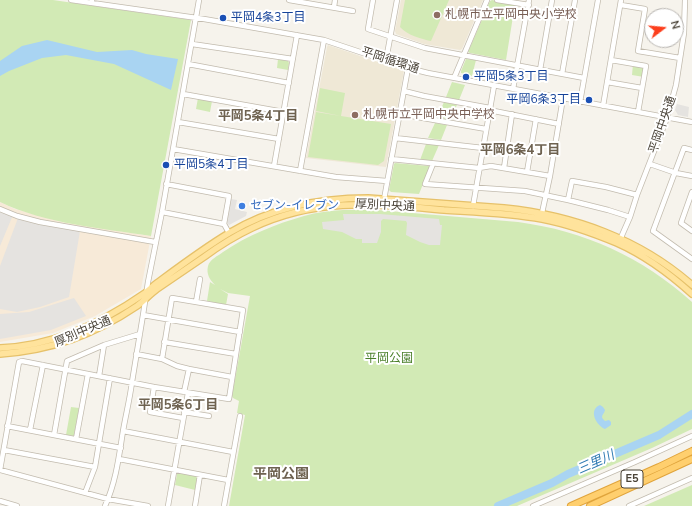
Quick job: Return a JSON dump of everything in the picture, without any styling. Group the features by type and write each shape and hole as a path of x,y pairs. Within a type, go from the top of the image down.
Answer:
{"highway":[{"name":"E5","path":"571,506 692,451"},
{"name":"E5","path":"590,506 692,459"}],"main road":[{"name":"厚別中央通","path":"0,348 43,342 77,331 99,321 117,312 208,246 229,233 266,214 309,202 345,198 506,214 560,223 620,241"},
{"name":"厚別中央通","path":"0,354 26,352 45,348 74,339 98,329 145,299 220,246 243,232 269,220 294,212 351,204 384,202 473,206 542,213 577,222 650,254 690,284 692,294"}],"street":[{"name":"平岡循環通","path":"73,0 196,17 324,40 408,68 494,86 692,122"},
{"path":"105,506 116,473 121,448 146,292 162,212 199,0"},
{"path":"290,0 307,1 353,11"},
{"path":"334,7 335,0"},
{"path":"373,0 368,30 425,48 584,78"},
{"path":"386,60 397,0"},
{"path":"454,78 487,0"},
{"path":"497,0 529,2 514,89"},
{"path":"540,70 552,0"},
{"path":"562,74 575,0"},
{"path":"580,102 598,0"},
{"name":"平岡中央通","path":"620,241 667,118 676,86 684,33 684,0"},
{"path":"603,106 621,2 645,9 638,51 680,58"},
{"path":"685,14 692,15"},
{"path":"274,166 297,35"},
{"path":"300,171 324,40"},
{"path":"192,44 293,59"},
{"path":"611,60 646,66 638,112"},
{"path":"188,64 289,83"},
{"path":"384,202 408,68"},
{"path":"608,82 642,88"},
{"path":"473,206 494,86"},
{"path":"404,91 559,124"},
{"path":"183,94 284,112"},
{"path":"542,213 550,176 563,98"},
{"path":"400,114 486,129"},
{"path":"504,168 512,114"},
{"path":"527,172 536,119"},
{"path":"178,122 279,139"},
{"path":"395,138 483,148"},
{"path":"692,150 684,148 676,173 653,231 692,259"},
{"path":"173,149 336,177 387,181"},
{"path":"391,159 479,168 491,166 550,176"},
{"path":"433,164 425,184 525,191 568,200 630,217"},
{"path":"650,164 676,173 692,176"},
{"path":"568,200 572,181 606,186 637,195"},
{"path":"166,184 229,196 224,224 229,233"},
{"path":"692,192 680,223 692,231"},
{"path":"0,209 17,216 40,222 156,242"},
{"path":"162,212 224,224"},
{"path":"196,302 200,279"},
{"path":"148,506 108,499 0,470 19,362 22,361 154,387 229,399 244,310 172,298 162,358"},
{"path":"143,315 240,332"},
{"path":"54,435 67,361 104,345 140,334"},
{"path":"164,342 236,354"},
{"path":"99,376 104,345"},
{"path":"136,354 162,358 177,366 189,369 232,377"},
{"path":"30,430 43,365"},
{"path":"168,506 184,412 189,369"},
{"path":"76,439 88,374"},
{"path":"85,493 95,467 110,378"},
{"path":"154,387 150,412 183,418"},
{"path":"184,412 209,416"},
{"path":"224,506 240,416"},
{"path":"8,426 121,448"},
{"path":"123,431 233,452"},
{"path":"533,506 692,436"},
{"path":"4,450 95,467"},
{"path":"119,458 228,480"},
{"path":"195,506 200,474"},
{"path":"629,506 692,478"},
{"path":"0,501 17,506"}],"shaded area":[{"name":"札幌市立平岡中央小学校","path":"401,0 483,0 462,49 460,50 424,44 396,34 395,31"},
{"name":"札幌市立平岡中央中学校","path":"328,45 404,71 386,167 306,158"},
{"path":"677,104 689,107 688,117 678,115 675,110"},
{"path":"231,199 237,200 235,209 247,212 246,216 229,225 227,223"},
{"path":"0,202 15,209 62,222 151,236 141,289 95,316 53,333 0,342"},
{"path":"0,209 13,215 0,246"},
{"path":"343,214 380,214 439,219 440,225 442,225 440,245 429,245 406,235 406,221 383,219 381,221 381,232 377,243 362,243 362,239 356,239 342,232 323,229 322,222 344,220"},
{"path":"18,218 80,231 69,297 40,307 17,312 0,309 0,266"},
{"path":"74,298 86,316 51,330 0,339 0,314 29,312"}],"green space":[{"path":"0,0 53,0 191,20 151,236 93,228 55,220 0,202"},
{"path":"405,0 449,0 431,41 410,34 400,27"},
{"path":"492,0 515,4 506,60 468,52 490,1"},
{"path":"278,59 288,61 288,70 277,68"},
{"path":"466,59 476,60 472,76 461,73"},
{"path":"633,64 646,66 644,77 632,75"},
{"path":"452,82 465,85 459,100 446,97"},
{"path":"320,88 345,93 341,116 316,111"},
{"path":"198,98 212,101 210,112 196,109"},
{"path":"444,102 457,105 450,119 437,118"},
{"path":"316,112 391,124 384,161 378,165 308,157"},
{"path":"435,123 447,125 441,140 428,138"},
{"path":"426,144 439,145 432,161 420,160"},
{"path":"395,163 430,167 419,194 391,192 389,190"},
{"name":"平岡公園","path":"343,210 377,210 518,222 543,226 589,239 633,259 673,286 692,302 692,429 652,448 517,506 229,506 245,415 237,413 239,401 232,396 250,296 228,293 220,289 228,294 226,305 207,301 210,282 215,285 209,277 208,266 212,260 223,252 242,240 262,231 309,215"},
{"path":"71,407 79,408 73,436 66,435"},
{"path":"179,473 196,476 195,490 175,485 177,474"},
{"path":"692,485 692,506 644,506"}],"water":[{"path":"47,40 97,52 132,50 146,54 178,59 171,90 114,64 66,55 42,58 0,76 0,61 22,46"},
{"path":"600,405 605,410 602,417 603,419 611,422 611,425 605,429 596,421 594,414 596,407"}],"waterway":[{"name":"三里川","path":"498,506 659,435 692,414"}],"place":[{"name":"札幌市立平岡中央小学校","path":"437,15"},
{"name":"平岡4条3丁目","path":"223,18"},
{"name":"平岡5条3丁目","path":"466,77"},
{"name":"平岡6条3丁目","path":"589,100"},
{"name":"札幌市立平岡中央中学校","path":"355,115"},
{"name":"平岡5条4丁目","path":"166,165"},
{"name":"セブン-イレブン","path":"242,206"}],"district":[{"name":"平岡5条4丁目","path":"258,117"},
{"name":"平岡6条4丁目","path":"520,151"},
{"name":"平岡5条6丁目","path":"178,406"},
{"name":"平岡公園","path":"281,475"}]}
